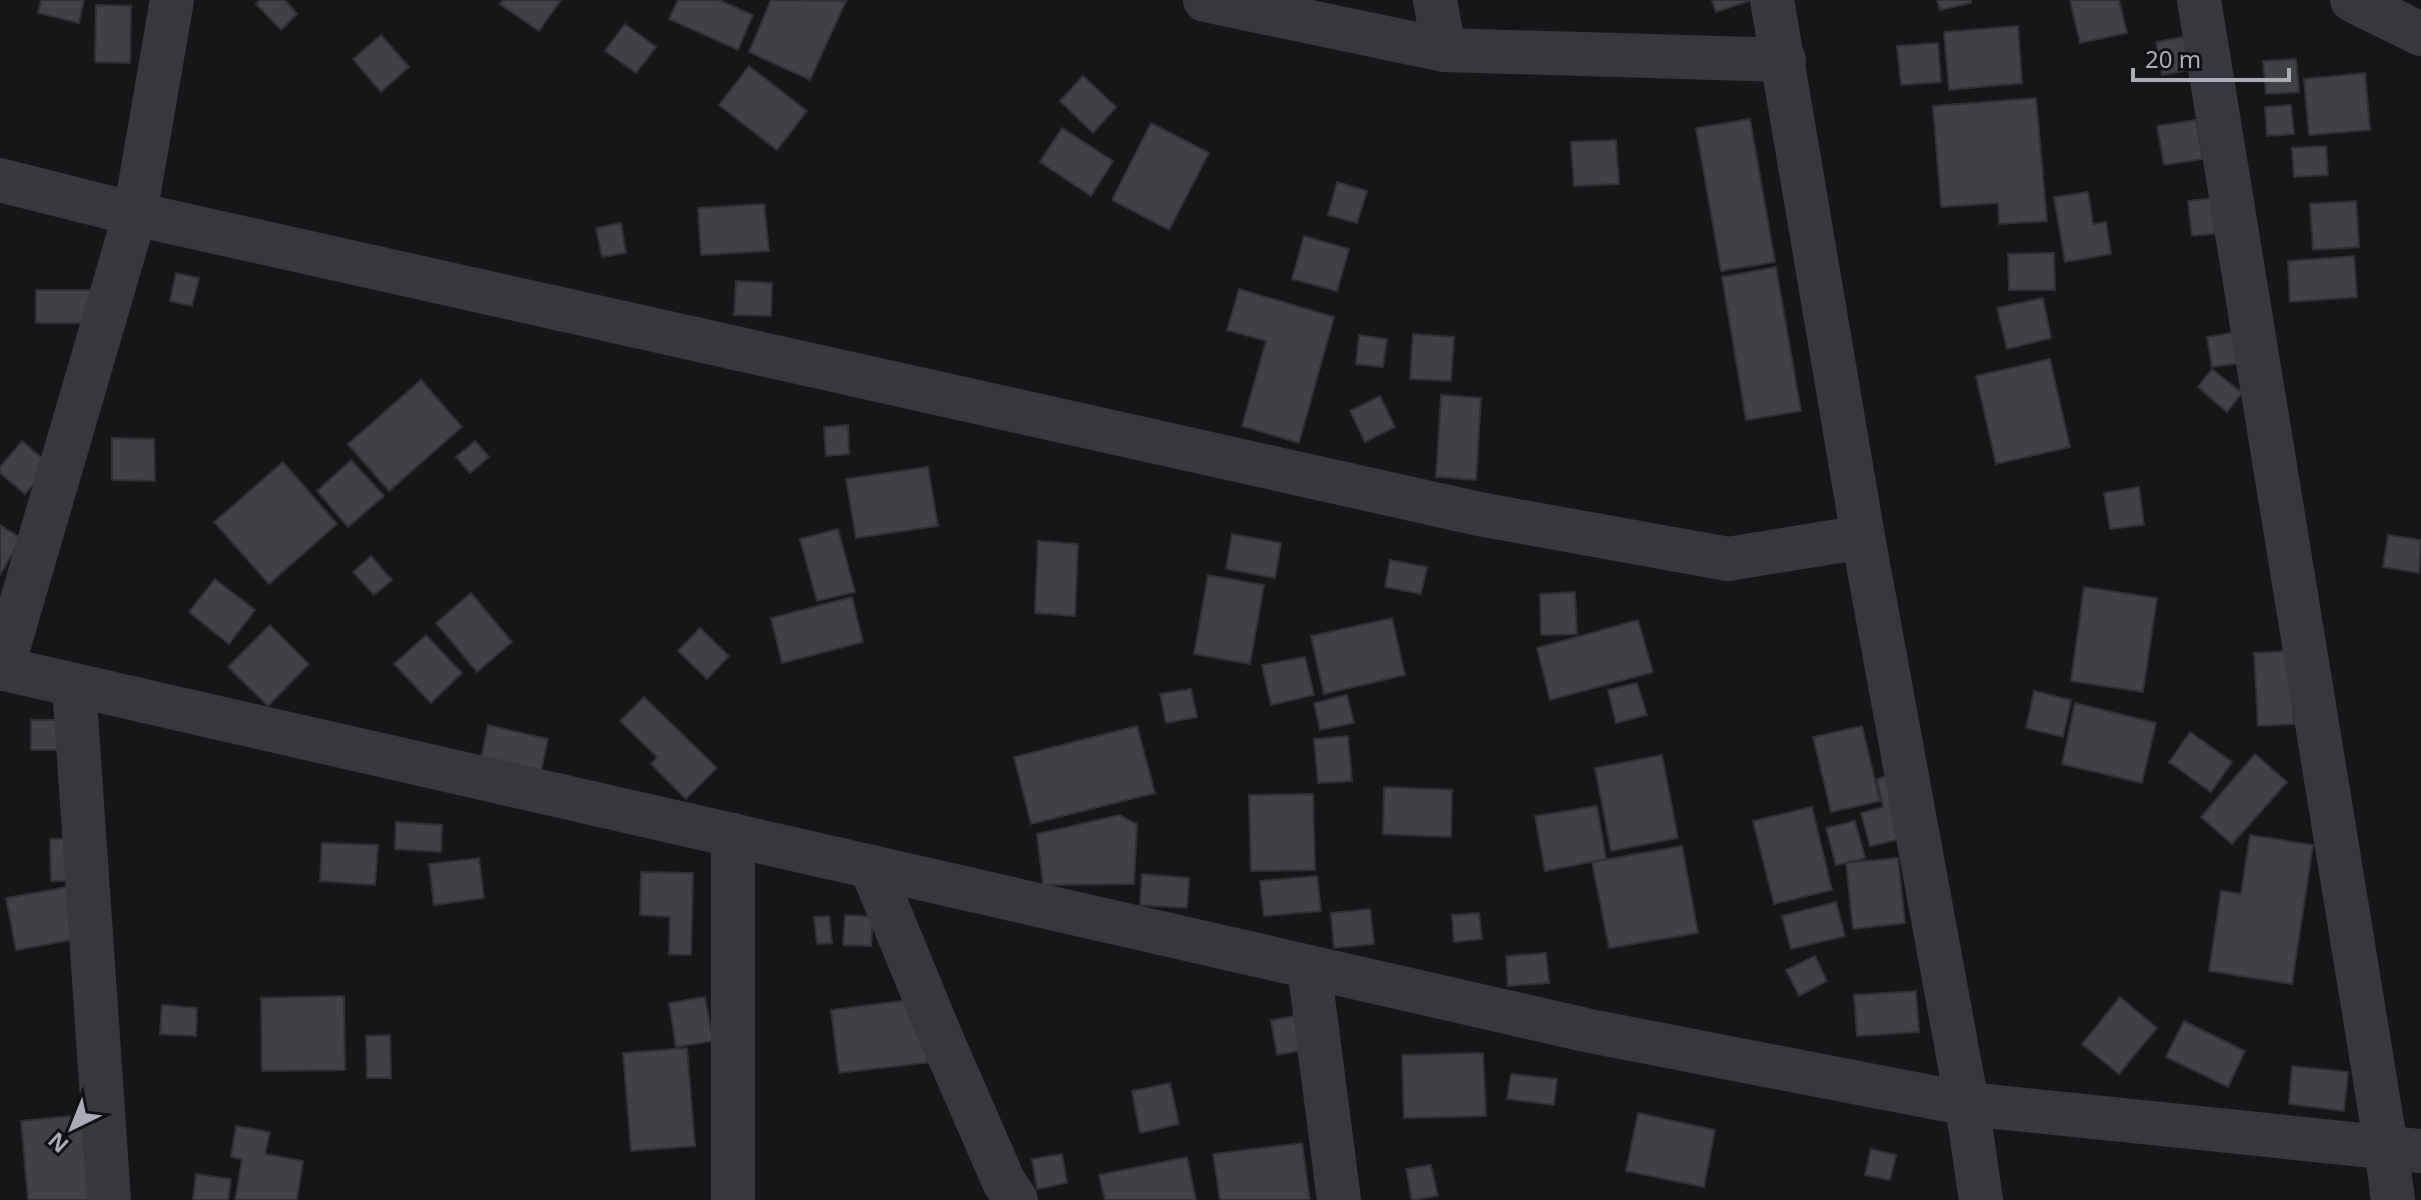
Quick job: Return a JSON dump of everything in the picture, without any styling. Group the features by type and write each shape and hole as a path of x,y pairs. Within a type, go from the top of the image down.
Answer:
{"street":[{"path":"172,0 135,214 1,669 1590,1031 1967,1104 2404,1149"},
{"path":"1205,0 1444,50 1784,60"},
{"path":"1435,0 1444,50"},
{"path":"1772,0 1863,537 1967,1104 1981,1200"},
{"path":"2199,0 2404,1149 2393,1200"},
{"path":"2352,0 2421,34"},
{"path":"0,180 135,214 1479,514 1728,559 1863,537"},
{"path":"74,685 109,1200"},
{"path":"733,835 733,1200"},
{"path":"871,867 1004,1182 1016,1200"},
{"path":"1309,967 1339,1200"}],"building":[{"path":"41,0 84,0 79,23 38,13"},
{"path":"260,0 285,0 297,14 281,30 256,4"},
{"path":"503,0 561,0 539,31 500,4"},
{"path":"678,0 719,0 753,15 738,50 669,19"},
{"path":"771,0 846,1 810,80 749,52"},
{"path":"1712,0 1749,0 1749,1 1716,12"},
{"path":"1937,0 1971,0 1971,3 1940,10"},
{"path":"2070,0 2119,0 2127,33 2080,43"},
{"path":"96,5 131,6 130,63 95,62"},
{"path":"625,24 656,47 636,73 605,51"},
{"path":"2018,26 2022,83 1949,90 1944,32"},
{"path":"381,35 409,67 381,92 353,59"},
{"path":"2184,37 2190,70 2162,75 2156,42"},
{"path":"1938,43 1941,82 1901,85 1897,46"},
{"path":"2296,59 2299,92 2266,94 2263,61"},
{"path":"749,66 807,111 777,150 719,105"},
{"path":"2365,73 2370,130 2309,135 2304,79"},
{"path":"1083,76 1116,107 1093,133 1060,101"},
{"path":"2036,98 2047,221 1999,224 1998,203 1941,207 1933,106"},
{"path":"2291,105 2294,134 2267,136 2265,107"},
{"path":"1750,119 1775,262 1721,271 1696,128"},
{"path":"2196,120 2203,159 2164,165 2157,126"},
{"path":"1151,123 1209,153 1169,230 1112,200"},
{"path":"1062,128 1113,161 1091,196 1040,162"},
{"path":"1616,140 1619,184 1574,186 1571,142"},
{"path":"2326,146 2328,175 2294,177 2292,148"},
{"path":"1337,182 1367,191 1357,223 1328,215"},
{"path":"2088,192 2093,224 2106,222 2111,254 2065,262 2054,197"},
{"path":"2215,198 2220,233 2192,236 2188,201"},
{"path":"2356,201 2359,247 2313,250 2310,204"},
{"path":"764,204 769,251 701,255 698,208"},
{"path":"621,223 626,253 602,257 596,228"},
{"path":"1304,236 1349,249 1337,291 1292,279"},
{"path":"2054,253 2055,290 2009,290 2008,254"},
{"path":"2354,256 2357,297 2290,302 2288,261"},
{"path":"1776,267 1801,411 1746,420 1722,277"},
{"path":"176,273 199,278 192,306 170,301"},
{"path":"736,281 772,283 771,316 734,315"},
{"path":"1239,289 1334,317 1299,443 1242,426 1266,341 1227,330"},
{"path":"36,290 95,290 95,323 36,323"},
{"path":"2043,298 2051,338 2007,349 1997,308"},
{"path":"2237,332 2242,363 2212,367 2207,337"},
{"path":"1413,334 1454,337 1451,381 1410,379"},
{"path":"1359,335 1387,339 1383,367 1356,364"},
{"path":"2050,359 2070,447 1996,464 1976,376"},
{"path":"2212,369 2242,393 2227,412 2198,387"},
{"path":"421,380 462,427 389,491 348,444"},
{"path":"1441,395 1481,398 1476,480 1436,477"},
{"path":"1380,396 1395,427 1365,442 1350,411"},
{"path":"848,425 849,454 826,456 824,427"},
{"path":"112,438 154,439 155,481 112,480"},
{"path":"22,441 50,465 25,494 0,473 0,467"},
{"path":"475,441 489,457 470,473 456,457"},
{"path":"351,460 384,496 348,527 317,491"},
{"path":"283,462 337,524 269,584 214,522"},
{"path":"928,467 938,526 856,538 846,479"},
{"path":"2139,487 2144,525 2110,529 2104,493"},
{"path":"0,525 21,538 0,575"},
{"path":"838,529 855,592 817,601 800,539"},
{"path":"1232,534 1281,543 1275,578 1226,569"},
{"path":"2388,535 2421,540 2419,573 2383,567"},
{"path":"1038,541 1078,544 1075,616 1035,613"},
{"path":"371,556 392,580 374,595 353,572"},
{"path":"1390,560 1427,567 1421,594 1385,587"},
{"path":"1208,575 1264,585 1250,664 1194,654"},
{"path":"215,579 255,610 229,644 189,612"},
{"path":"2084,587 2157,598 2143,692 2071,681"},
{"path":"1575,592 1577,634 1541,635 1540,594"},
{"path":"471,593 512,642 477,672 436,623"},
{"path":"852,597 863,642 782,663 771,618"},
{"path":"1392,618 1405,675 1324,694 1311,636"},
{"path":"1638,620 1653,672 1550,700 1537,648"},
{"path":"270,625 309,664 268,706 228,667"},
{"path":"700,628 729,656 707,679 678,651"},
{"path":"426,635 462,673 431,703 394,664"},
{"path":"2290,651 2294,724 2258,726 2254,653"},
{"path":"1305,657 1314,695 1271,705 1262,665"},
{"path":"1637,683 1647,715 1616,723 1608,690"},
{"path":"1191,689 1197,717 1166,723 1160,694"},
{"path":"2034,691 2071,700 2063,737 2026,728"},
{"path":"1347,695 1354,723 1320,730 1314,703"},
{"path":"644,697 717,768 686,799 651,764 657,757 620,721"},
{"path":"2075,703 2156,723 2142,783 2062,764"},
{"path":"31,720 57,720 57,750 31,750"},
{"path":"488,725 548,739 540,776 480,764"},
{"path":"1137,726 1155,793 1031,824 1014,757"},
{"path":"1862,726 1880,801 1831,812 1813,737"},
{"path":"2190,732 2232,762 2211,792 2169,762"},
{"path":"1348,736 1352,781 1318,783 1314,739"},
{"path":"2255,754 2287,782 2232,844 2201,817"},
{"path":"1662,755 1678,838 1611,851 1595,768"},
{"path":"1894,774 1909,837 1870,846 1861,813 1883,807 1877,779"},
{"path":"1384,787 1452,790 1451,837 1383,834"},
{"path":"1313,794 1315,870 1251,871 1249,795"},
{"path":"1597,806 1606,859 1545,871 1535,816"},
{"path":"1812,807 1832,890 1774,904 1753,821"},
{"path":"1119,815 1137,824 1134,884 1043,885 1037,834"},
{"path":"1855,821 1865,858 1836,865 1826,828"},
{"path":"396,822 442,825 441,852 395,849"},
{"path":"2250,835 2313,845 2292,984 2209,971 2221,891 2241,894"},
{"path":"80,838 81,881 51,881 50,839"},
{"path":"322,843 378,845 375,885 320,881"},
{"path":"1682,846 1698,933 1609,948 1592,862"},
{"path":"479,858 484,898 434,905 429,864"},
{"path":"1898,858 1905,923 1853,929 1846,863"},
{"path":"641,872 693,873 691,955 669,954 670,917 640,915"},
{"path":"1142,874 1189,878 1187,908 1140,905"},
{"path":"1317,876 1321,911 1264,916 1260,881"},
{"path":"78,885 88,937 16,950 6,898"},
{"path":"1836,902 1845,936 1791,949 1782,916"},
{"path":"1370,909 1374,944 1334,948 1331,913"},
{"path":"1479,913 1482,939 1454,942 1452,915"},
{"path":"845,915 873,917 871,946 843,945"},
{"path":"829,916 832,943 817,944 814,917"},
{"path":"1546,953 1549,983 1508,986 1506,956"},
{"path":"1815,956 1827,981 1799,996 1786,970"},
{"path":"1916,991 1919,1032 1857,1036 1854,995"},
{"path":"344,996 345,1070 262,1071 261,998"},
{"path":"705,997 713,1041 676,1047 669,1003"},
{"path":"2120,997 2157,1028 2119,1074 2082,1044"},
{"path":"923,998 932,1062 839,1073 831,1010"},
{"path":"162,1005 197,1008 196,1036 160,1034"},
{"path":"1301,1015 1307,1049 1277,1055 1271,1020"},
{"path":"2184,1021 2245,1051 2228,1087 2166,1057"},
{"path":"390,1035 391,1078 367,1078 366,1036"},
{"path":"687,1048 695,1146 631,1151 623,1053"},
{"path":"1483,1053 1486,1116 1404,1118 1402,1055"},
{"path":"2292,1066 2348,1072 2344,1111 2289,1104"},
{"path":"1511,1074 1557,1079 1554,1105 1507,1099"},
{"path":"1170,1083 1179,1124 1140,1133 1132,1091"},
{"path":"1638,1113 1715,1130 1704,1187 1626,1171"},
{"path":"91,1114 99,1200 28,1200 21,1121"},
{"path":"236,1126 270,1132 265,1154 303,1161 297,1200 235,1200 242,1159 231,1157"},
{"path":"1302,1143 1310,1200 1220,1200 1213,1154"},
{"path":"1871,1149 1896,1155 1890,1180 1865,1175"},
{"path":"1062,1154 1067,1183 1037,1189 1032,1159"},
{"path":"1187,1157 1196,1200 1105,1200 1099,1175"},
{"path":"1431,1165 1438,1196 1412,1200 1406,1169"},
{"path":"196,1174 231,1179 228,1200 193,1200"}]}
